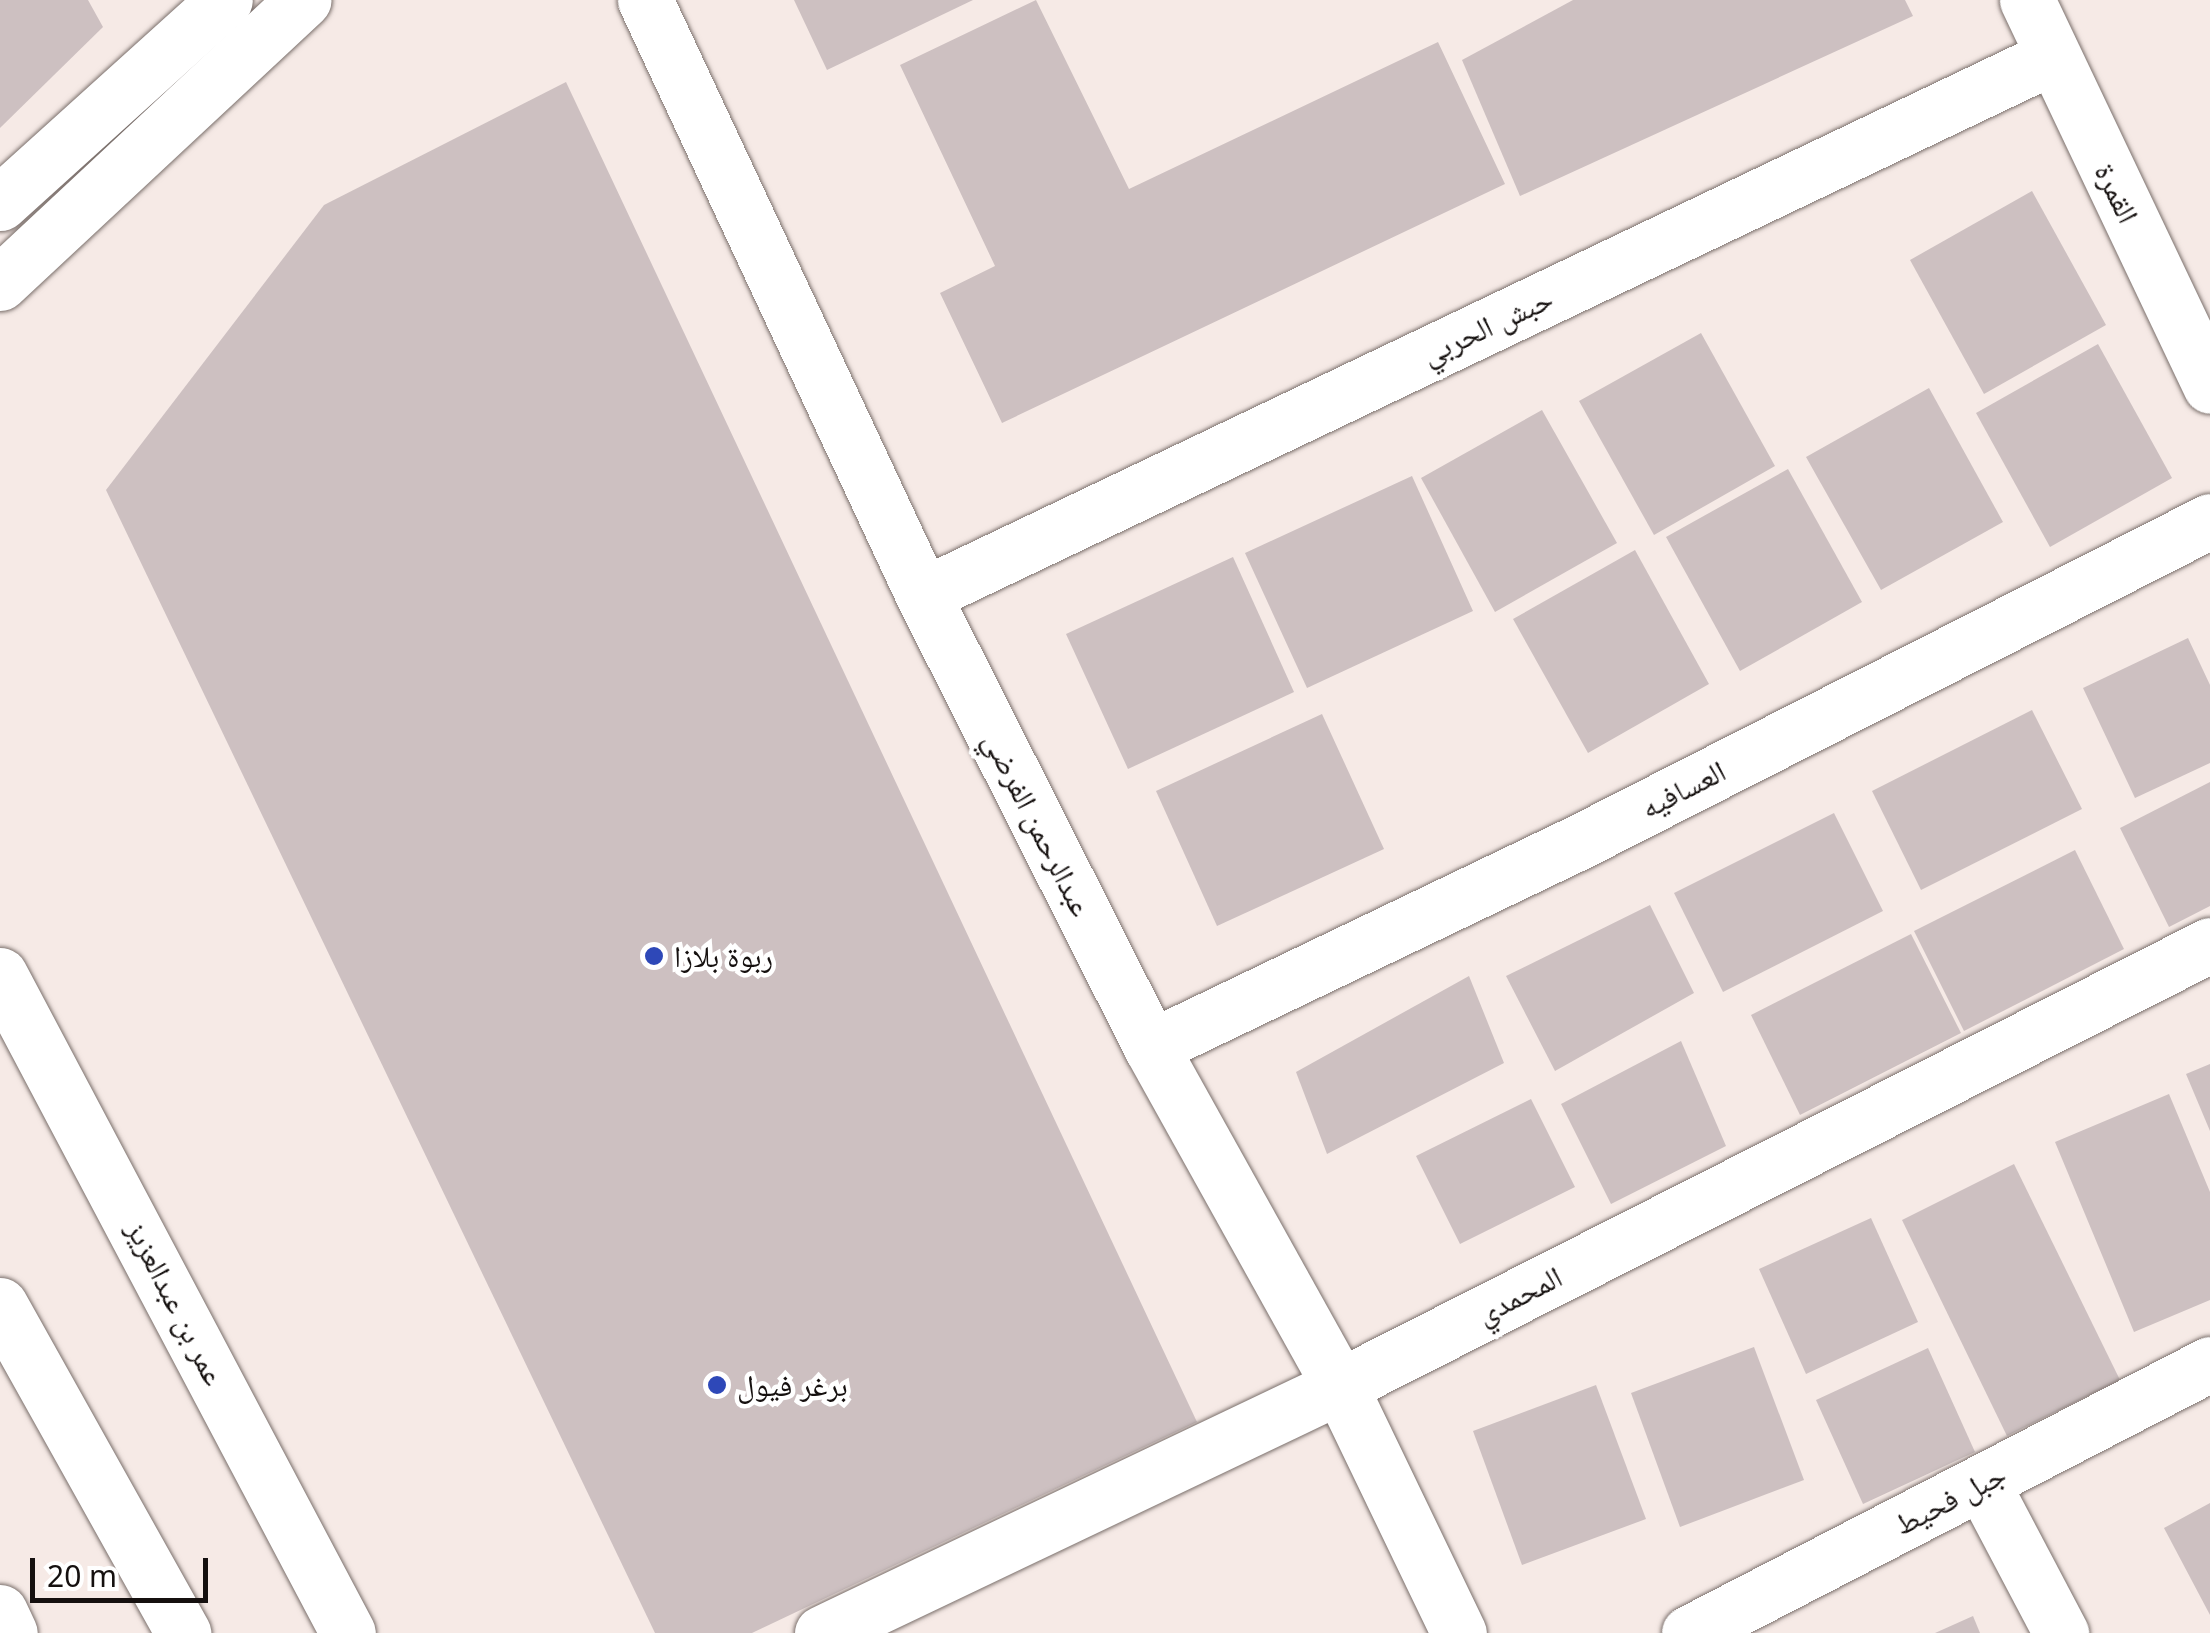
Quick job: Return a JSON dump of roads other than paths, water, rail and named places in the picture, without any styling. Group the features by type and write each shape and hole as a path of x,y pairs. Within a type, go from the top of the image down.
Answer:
{"street":[{"path":"0,203 225,0"},
{"path":"0,283 304,0"},
{"name":"عبدالرحمن الفرضي","path":"646,0 923,594 1151,1047 1340,1386 1459,1633"},
{"name":"القمرة","path":"2027,0 2210,386"},
{"name":"حبش الحربي","path":"923,594 2052,57"},
{"name":"العسافيه","path":"1151,1047 1592,836 2210,521"},
{"name":"المحمدي","path":"822,1633 1340,1386 2210,945"},
{"name":"عمر بن عبدالعزيز","path":"0,975 348,1633"},
{"path":"0,1305 183,1633"},
{"name":"جبل فحيط","path":"1689,1633 2210,1364"},
{"path":"1982,1483 2061,1633"},
{"path":"0,1612 10,1633"}],"place":[{"name":"ربوة بلازا","path":"654,956"},
{"name":"برغر فيول","path":"717,1385"}]}
